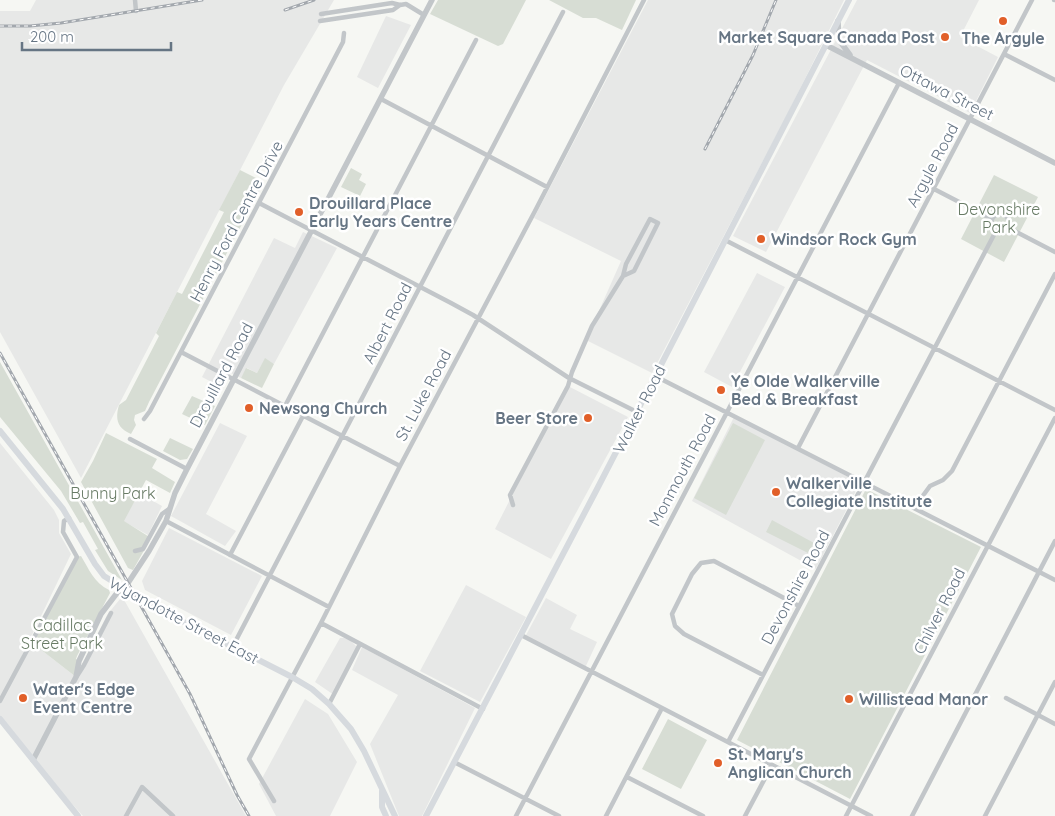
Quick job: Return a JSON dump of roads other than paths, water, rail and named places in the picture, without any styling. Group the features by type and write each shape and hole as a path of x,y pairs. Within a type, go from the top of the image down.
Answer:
{"main road":[{"name":"Walker Road","path":"426,816 849,0"},
{"name":"Wyandotte Street East","path":"0,431 64,508 95,564 104,576 152,606 292,677 312,689 329,704 351,729 364,751 395,816"},
{"path":"0,719 78,816"},
{"name":"Wyandotte Street East","path":"382,791 382,807 386,816"}],"street":[{"path":"135,0 136,11"},
{"name":"Drouillard Road","path":"33,760 76,677 79,661 101,614 135,573 166,521 169,509 187,469 432,0"},
{"name":"St. Luke Road","path":"274,801 249,759 644,0"},
{"name":"Argyle Road","path":"798,448 1032,0"},
{"path":"321,14 392,3 406,4 424,15"},
{"path":"320,21 393,10 400,5"},
{"name":"Albert Road","path":"233,646 563,12"},
{"path":"838,22 839,40 853,59"},
{"name":"Henry Ford Centre Drive","path":"144,419 150,411 260,203 343,42 344,33"},
{"path":"285,406 476,40"},
{"name":"Ottawa Street","path":"826,45 1055,164"},
{"path":"1004,54 1055,80"},
{"name":"Monmouth Road","path":"516,816 899,83"},
{"path":"381,99 547,187"},
{"path":"934,189 992,219"},
{"path":"260,203 451,303 569,378 637,412"},
{"path":"999,214 1004,215 1008,220 1007,227 1002,231 996,231 992,227 992,219 999,214"},
{"path":"513,505 510,494 568,386 569,378 592,326 623,276 626,264 650,219 658,223 634,271 623,276"},
{"path":"1007,227 1055,252"},
{"name":"Devonshire Road","path":"728,742 996,231"},
{"path":"725,240 1055,410"},
{"path":"914,508 930,486 943,480 952,470 1055,274"},
{"path":"181,352 400,466"},
{"path":"655,376 1055,580"},
{"path":"230,555 302,416"},
{"name":"Chilver Road","path":"846,816 1055,418"},
{"path":"130,439 187,469"},
{"path":"135,551 143,549 162,514 169,509"},
{"path":"0,701 77,557 63,532 64,521 69,518"},
{"path":"166,521 329,607"},
{"path":"912,816 1055,541"},
{"path":"763,675 684,634 675,626 672,614 692,574 701,563 714,562 799,606"},
{"path":"76,677 111,613"},
{"path":"321,623 483,708"},
{"path":"521,635 871,816"},
{"path":"329,704 360,644"},
{"path":"986,816 1055,682"},
{"path":"1006,698 1055,724"},
{"path":"606,816 662,708"},
{"path":"454,762 559,816"},
{"path":"745,816 772,765"},
{"path":"627,776 703,816"},
{"path":"126,816 142,787 172,816"},
{"path":"689,816 692,810"}],"railway":[{"path":"0,26 61,23 202,0"},
{"path":"285,10 314,0"},
{"path":"705,149 753,55 776,0"},
{"path":"0,353 190,694 237,795 249,816"}],"place":[{"name":"The Argyle","path":"1003,21"},
{"name":"Market Square Canada Post","path":"945,37"},
{"name":"Drouillard Place Early Years Centre","path":"299,212"},
{"name":"Windsor Rock Gym","path":"761,239"},
{"name":"Ye Olde Walkerville Bed & Breakfast","path":"721,390"},
{"name":"Newsong Church","path":"249,408"},
{"name":"Beer Store","path":"588,418"},
{"name":"Walkerville Collegiate Institute","path":"776,492"},
{"name":"Water's Edge Event Centre","path":"23,698"},
{"name":"Willistead Manor","path":"849,699"},
{"name":"St. Mary's Anglican Church","path":"718,763"}],"park label":[{"name":"Devonshire Park","path":"999,218"},
{"name":"Bunny Park","path":"113,493"},
{"name":"Cadillac Street Park","path":"62,634"}]}
